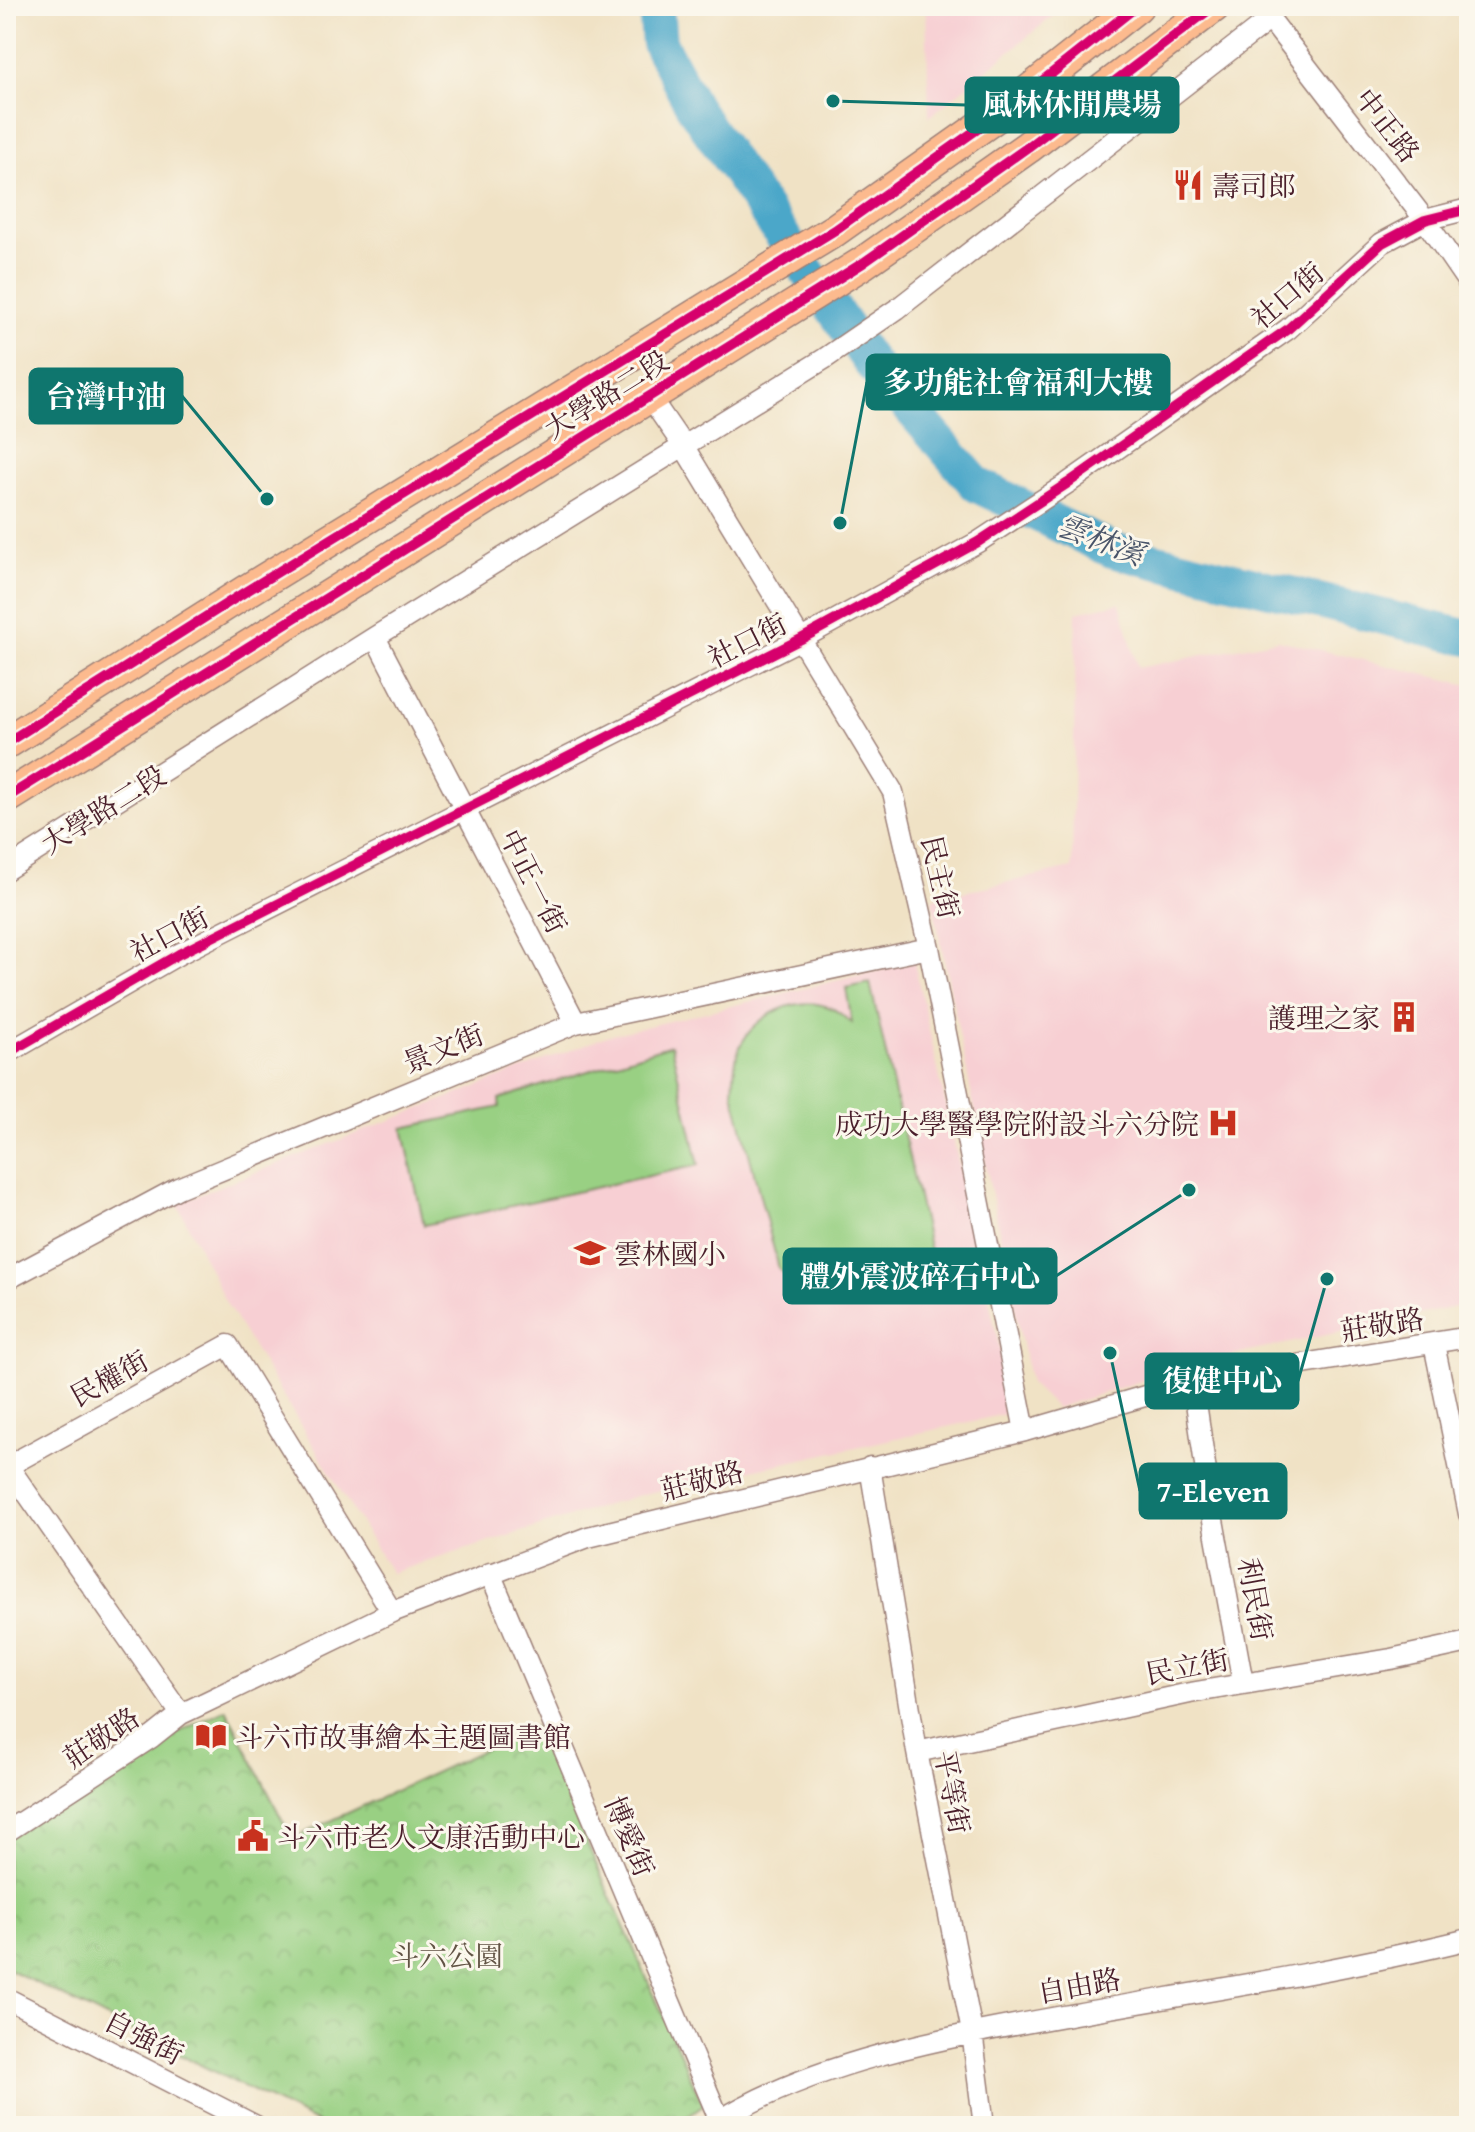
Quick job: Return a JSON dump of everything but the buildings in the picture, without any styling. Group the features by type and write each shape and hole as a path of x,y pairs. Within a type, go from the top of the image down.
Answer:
{"main road":[{"name":"大學路二段","path":"6,743 835,230 1013,104 1137,6"},
{"name":"大學路二段","path":"6,798 863,263 1028,147 1214,6"},
{"path":"407,493 429,533"}],"street":[{"name":"中正路","path":"1263,12 1425,220 1469,284"},
{"name":"大學路二段","path":"6,870 824,359 897,309 1263,12"},
{"name":"社口街","path":"6,1054 179,954 801,639 978,542 1288,329 1382,243 1425,220 1469,209"},
{"name":"民主街","path":"649,396 684,447 893,792 929,948 1025,1431"},
{"name":"中正一街","path":"375,637 576,1023"},
{"name":"景文街","path":"6,1280 178,1188 576,1023 929,948"},
{"name":"莊敬路","path":"6,1832 152,1737 181,1714 392,1612 588,1537 1025,1431 1193,1382 1469,1337"},
{"path":"1434,1344 1469,1514"},
{"name":"民權街","path":"181,1714 8,1466 228,1345 392,1612"},
{"name":"利民街","path":"1193,1382 1213,1520 1243,1683"},
{"name":"平等街","path":"870,1467 917,1752 972,2032 984,2126"},
{"name":"博愛街","path":"490,1573 716,2123"},
{"name":"民立街","path":"917,1752 1243,1683 1391,1659 1469,1642"},
{"name":"自由路","path":"716,2123 755,2099 829,2071 972,2032 1383,1959 1469,1939"},
{"path":"6,2022 11,2000"},
{"name":"自強街","path":"11,2000 256,2126"}],"shaded area":[{"path":"926,6 1065,6 929,117"},
{"name":"成功大學醫學院附設斗六分院","path":"1120,603 1138,668 1278,640 1469,685 1469,1304 1198,1363 1056,1408 1030,1383 932,899 1072,868 1076,612"},
{"name":"雲林國小","path":"914,962 1014,1412 639,1495 391,1573 226,1303 177,1203 607,1036"}],"green space":[{"path":"870,983 939,1291 903,1301 897,1272 869,1298 856,1303 832,1303 798,1286 779,1269 733,1092 734,1075 740,1047 755,1025 766,1017 791,1006 818,1004 834,1009 852,1023 846,988"},
{"path":"671,1045 699,1165 424,1225 403,1128 500,1107 499,1099"},
{"name":"斗六公園","path":"226,1709 292,1839 535,1726 703,2105 673,2126 323,2126 6,1968 6,1837 173,1735"}],"waterway":[{"name":"雲林溪","path":"656,6 659,43 694,108 870,362 977,485 1112,550 1469,638"}],"cycle path":[{"path":"6,743 245,592 835,230 1013,104 1137,6"},
{"path":"6,798 863,263 1028,147 1214,6"},
{"path":"6,1054 179,954 801,639 978,542 1288,329 1382,243 1425,220 1469,209"}],"place":[{"name":"風林休閒農場","path":"833,101"},
{"name":"壽司郎","path":"1188,185"},
{"name":"台灣中油","path":"267,499"},
{"name":"多功能社會福利大樓","path":"840,523"},
{"name":"護理之家","path":"1404,1017"},
{"name":"成功大學醫學院附設斗六分院","path":"1223,1123"},
{"name":"體外震波碎石中心","path":"1189,1190"},
{"name":"雲林國小","path":"590,1253"},
{"name":"復健中心","path":"1327,1279"},
{"name":"7-Eleven","path":"1110,1353"},
{"name":"斗六市故事繪本主題圖書館","path":"211,1736"},
{"name":"斗六市老人文康活動中心","path":"253,1836"}]}
